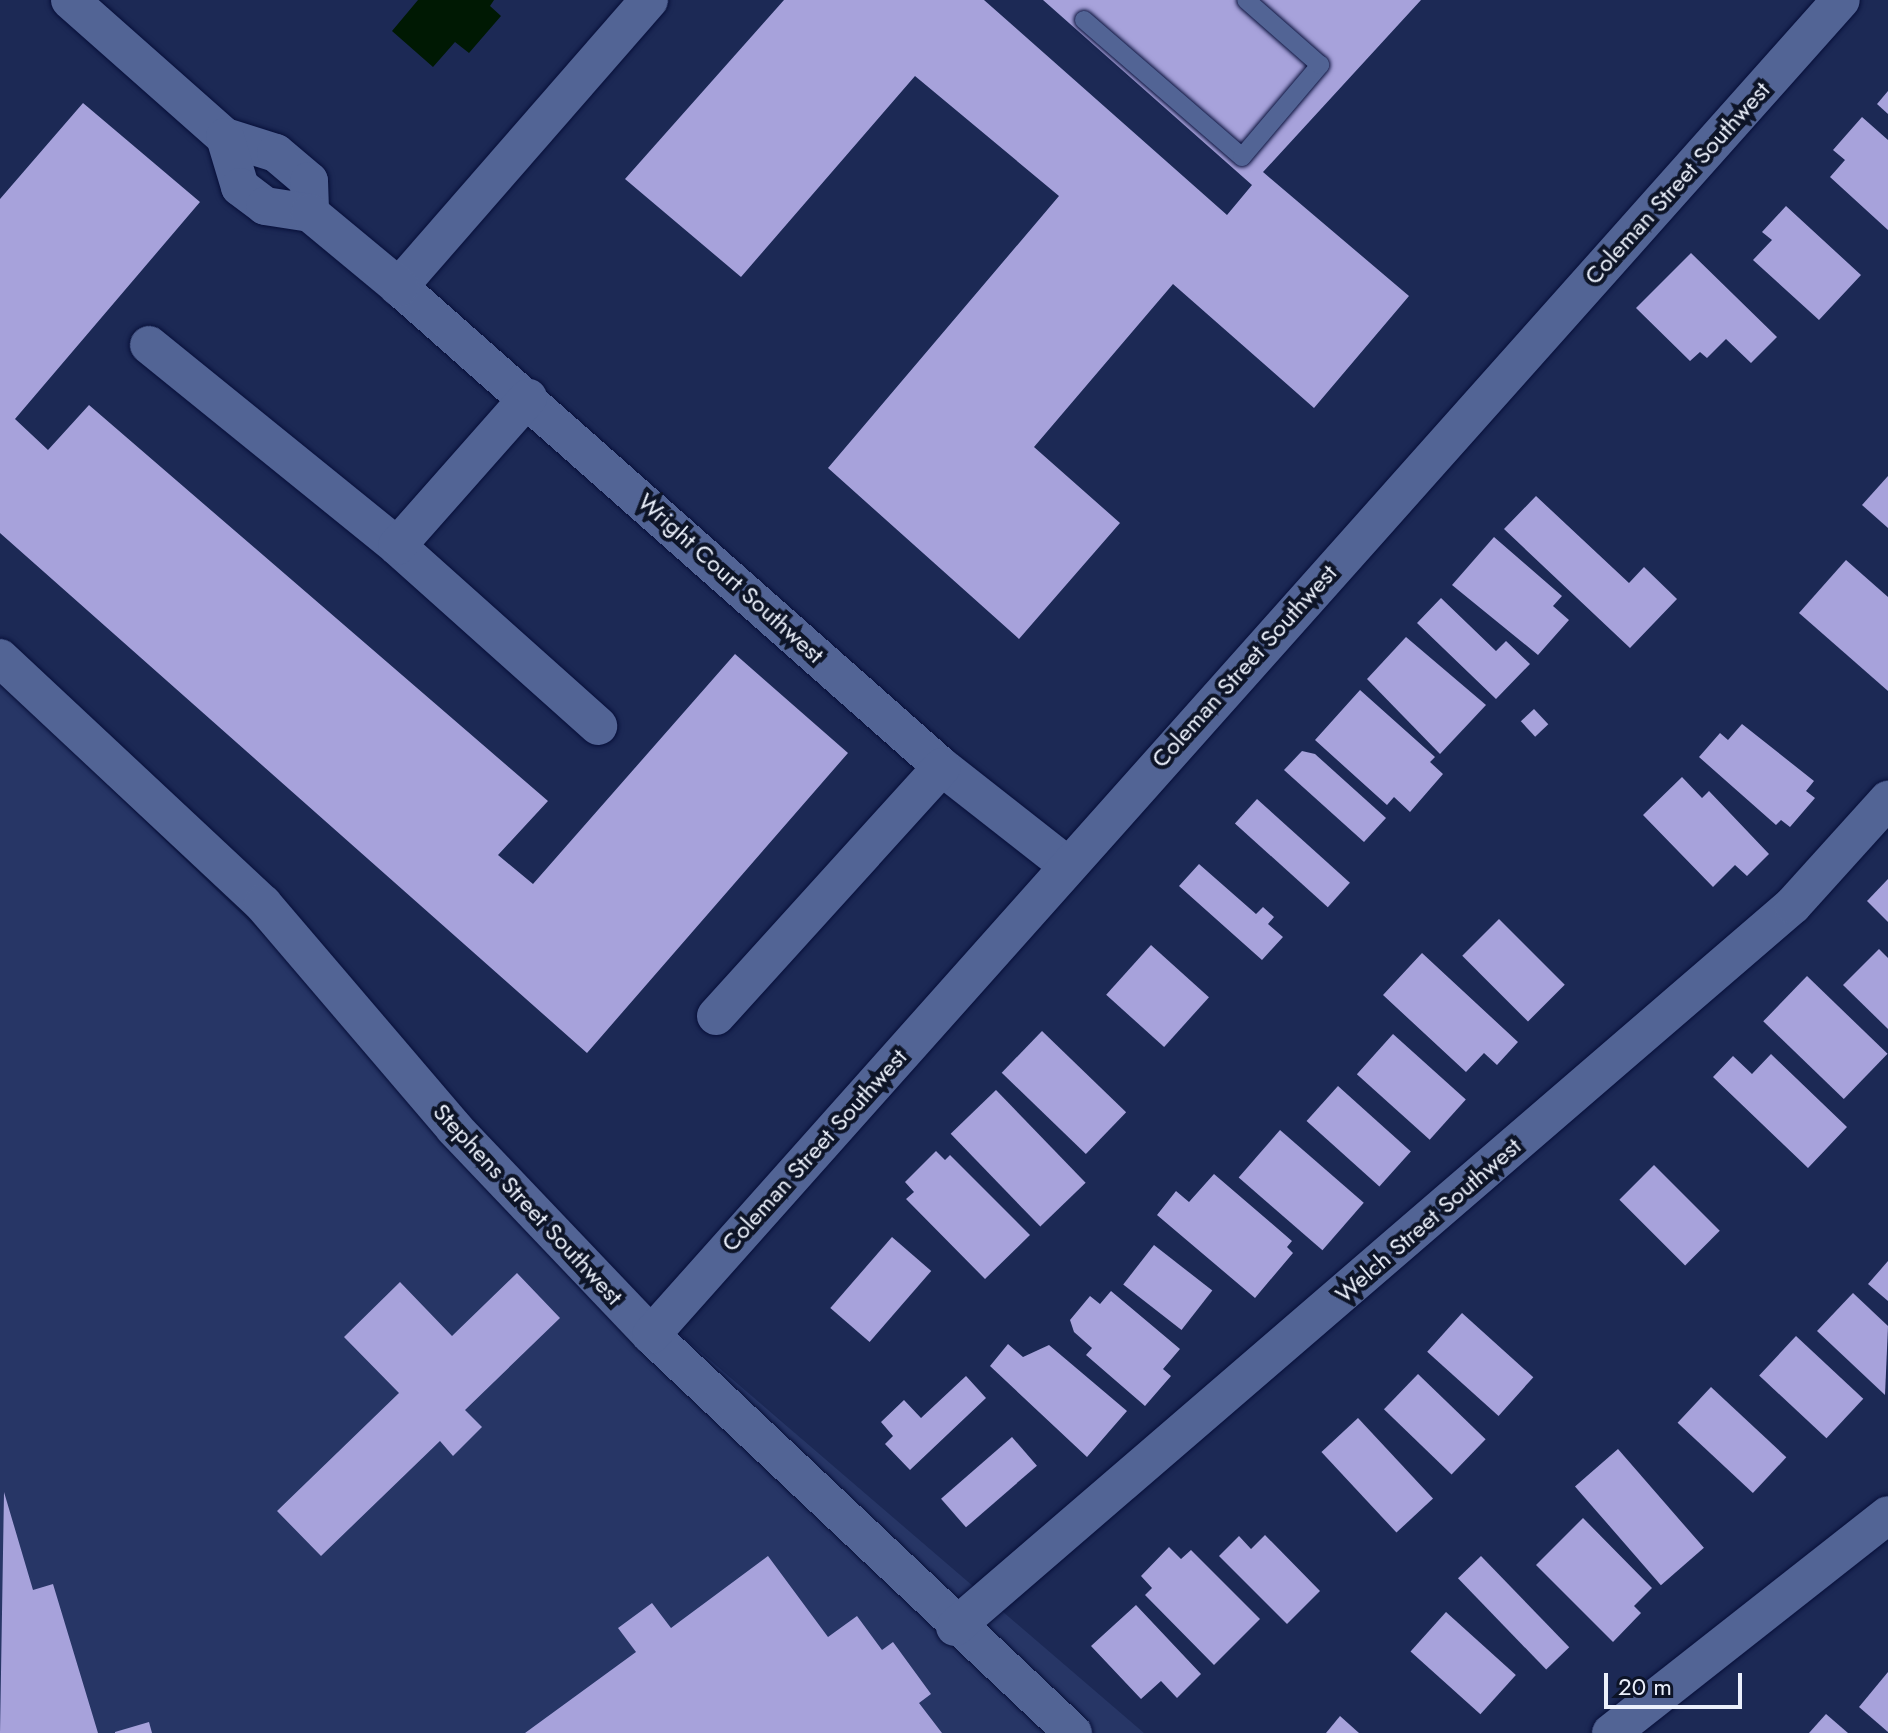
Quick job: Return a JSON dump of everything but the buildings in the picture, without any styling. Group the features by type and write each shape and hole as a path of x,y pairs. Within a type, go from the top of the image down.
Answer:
{"street":[{"name":"Wright Court Southwest","path":"70,0 225,137 276,153 309,181 310,213 528,398 942,767 1067,865"},
{"path":"399,287 649,0"},
{"name":"Coleman Street Southwest","path":"651,1335 1841,0"},
{"path":"149,345 397,546 598,726"},
{"path":"397,546 528,398"},
{"name":"Stephens Street Southwest","path":"0,658 263,904 454,1128 651,1335 955,1627 1073,1733"},
{"path":"716,1016 942,767"},
{"name":"Welch Street Southwest","path":"955,1627 1793,905 1888,800"},
{"path":"1611,1733 1888,1515"}],"lane":[{"path":"1084,20 1242,157 1320,65 1246,0"}],"shaded area":[{"path":"418,0 494,0 490,6 501,16 469,53 455,42 433,67 392,31"},
{"path":"0,682 675,1330 1144,1733 0,1733"}]}
